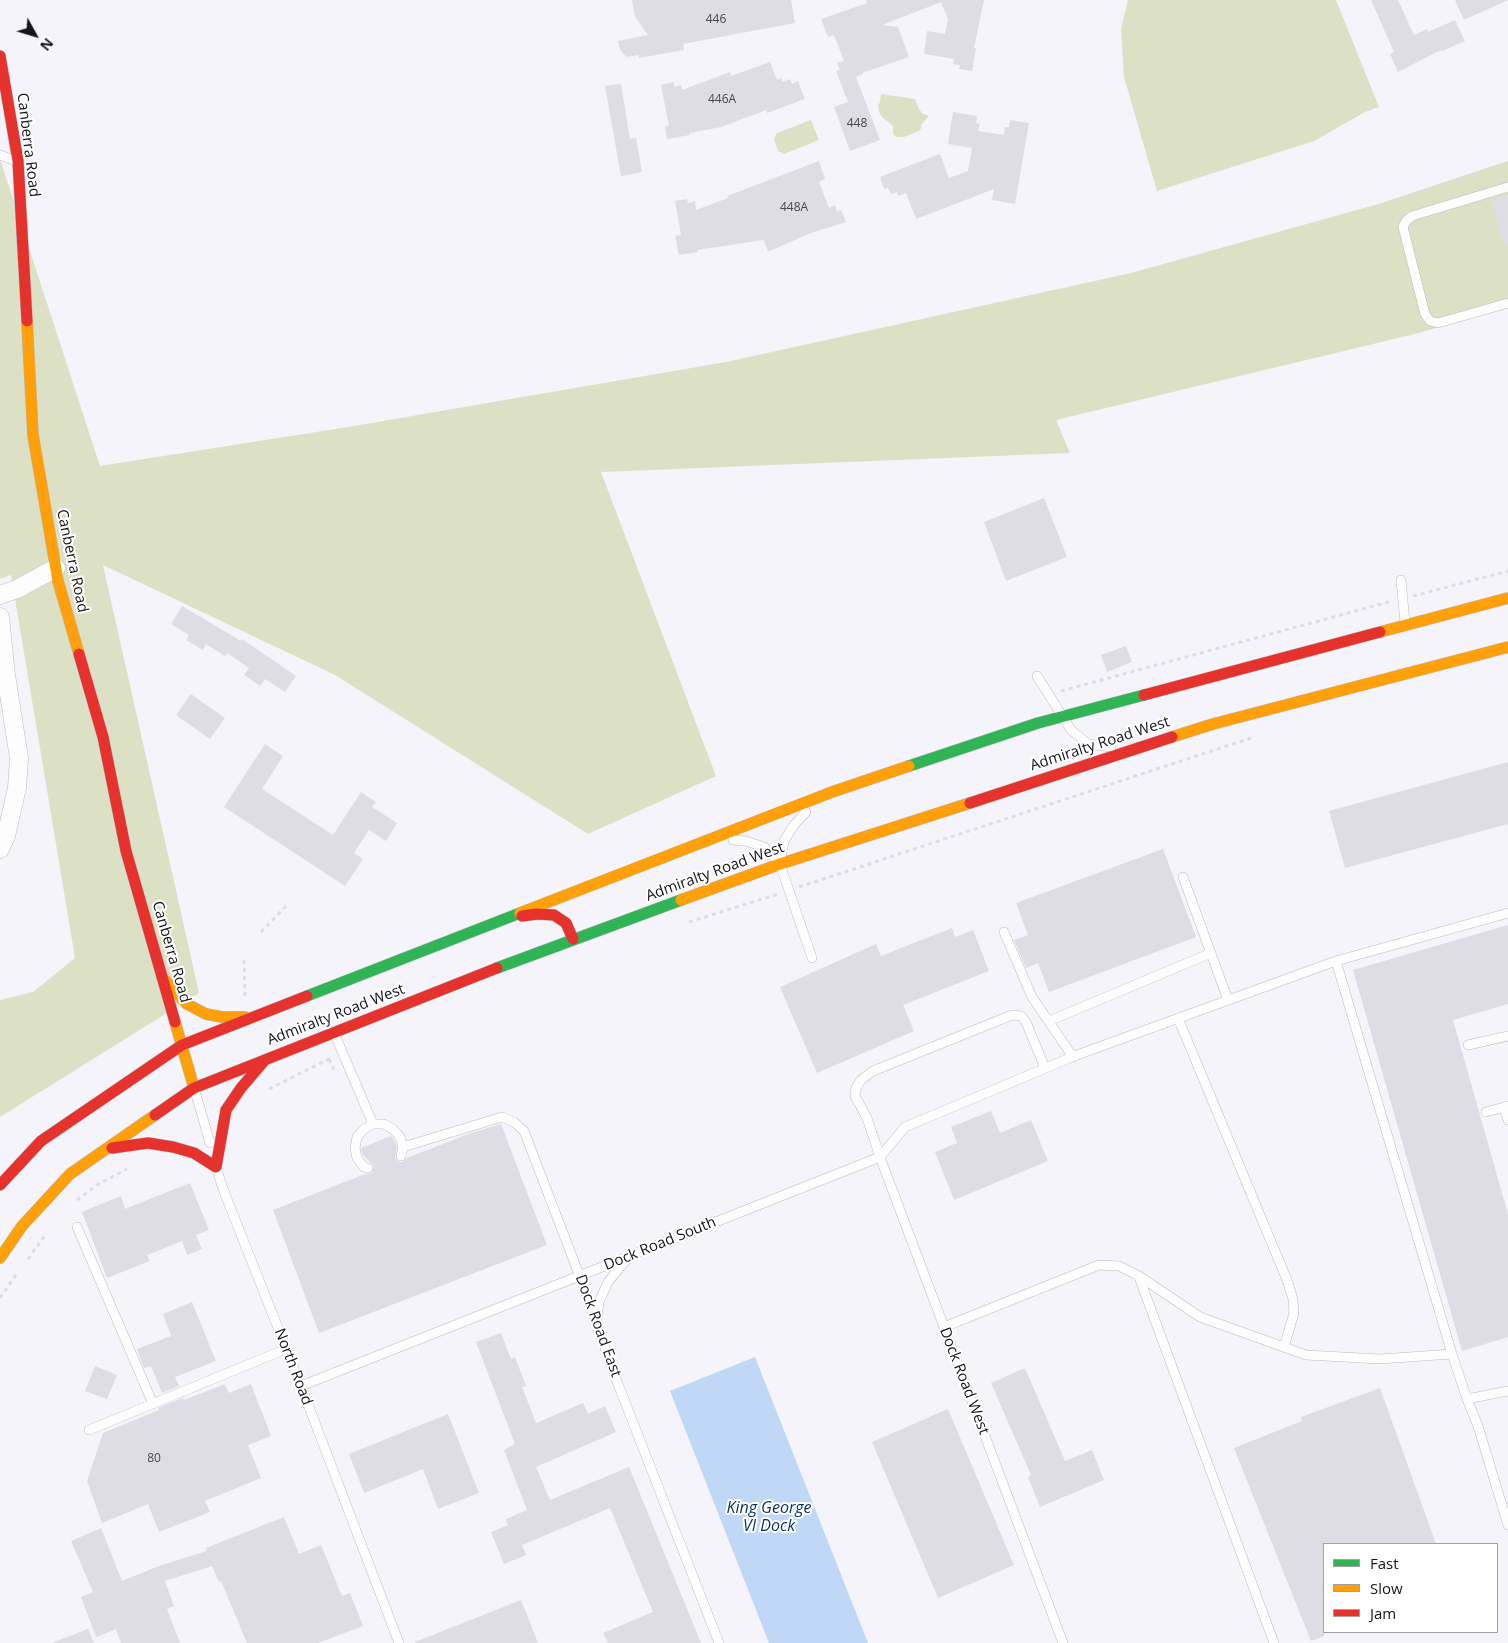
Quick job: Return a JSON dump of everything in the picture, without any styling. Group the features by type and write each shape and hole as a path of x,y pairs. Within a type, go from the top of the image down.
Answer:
{"main road":[{"name":"Canberra Road","path":"0,56 18,161 33,435 58,581 102,737 126,851 194,1088"},
{"name":"Admiralty Road West","path":"0,1185 41,1142 182,1045 252,1017 832,792 1062,716 1405,627 1508,598"},
{"name":"Admiralty Road West","path":"0,1258 22,1226 70,1174 194,1088 267,1058 573,939 780,864 1213,724 1508,648"},
{"path":"499,921 537,914 554,915 566,923 573,939"},
{"path":"162,977 187,1004 206,1014 222,1017 252,1017"},
{"path":"105,1149 148,1143 173,1147 194,1153 216,1167 226,1110 241,1088 267,1058"}],"street":[{"path":"0,595 56,568"},
{"path":"0,617 6,675 19,758 17,788 6,836 0,848"}],"lane":[{"path":"0,155 18,161"},
{"path":"1508,187 1412,216 1403,227 1424,314 1430,321 1438,324 1508,304"},
{"path":"1401,580 1405,627"},
{"path":"1037,676 1071,730 1088,744 1110,748 1144,746"},
{"path":"780,864 784,841 794,825 809,809 832,792"},
{"path":"708,840 728,839 746,841 764,847 780,864 812,958"},
{"path":"1183,877 1228,1000"},
{"path":"880,1157 905,1127 1072,1057 1336,961 1508,913"},
{"path":"1004,932 1032,997 1072,1057"},
{"path":"1049,1021 1211,953"},
{"path":"1336,961 1452,1354 1478,1426 1508,1525"},
{"name":"Dock Road West","path":"1045,1068 1026,1022 1021,1016 1012,1015 873,1071 861,1080 856,1088 855,1096 867,1118 1063,1643"},
{"path":"1178,1018 1287,1280 1293,1299 1294,1313 1284,1347"},
{"path":"334,1032 373,1124 364,1129 357,1138 354,1148 357,1158 368,1168"},
{"path":"1468,1045 1508,1036"},
{"name":"North Road","path":"194,1088 223,1189 399,1643"},
{"path":"1486,1112 1506,1106 1508,1120"},
{"name":"Dock Road East","path":"373,1124 384,1124 393,1129 400,1137 402,1152 502,1118 514,1122 524,1131 580,1277 618,1384 719,1643"},
{"name":"Dock Road South","path":"300,1386 880,1157"},
{"path":"77,1227 154,1404"},
{"path":"596,1322 599,1302 608,1282 629,1257"},
{"path":"944,1327 1099,1265 1119,1266 1139,1276 1200,1317 1306,1356 1380,1359 1452,1354"},
{"path":"1139,1276 1274,1643"},
{"path":"89,1430 286,1349"},
{"path":"1467,1399 1508,1391"}],"path":[{"path":"688,922 1258,736"},
{"path":"261,932 287,904"},
{"path":"244,960 246,996"},
{"path":"267,1090 343,1052"}],"green space":[{"path":"1128,0 1336,0 1379,107 1365,112 1314,141 1157,191 1124,77 1121,29"},
{"path":"881,94 915,99 923,114 929,116 921,125 922,127 919,131 904,137 896,137 893,134 893,126 879,112 878,105"},
{"path":"811,120 819,140 784,154 778,151 774,139 777,133"},
{"path":"0,159 100,466 348,427 726,362 1131,273 1382,203 1508,161 1508,308 1415,334 1056,420 1070,453 601,472 716,776 588,834 335,675 103,565 199,993 0,1117 0,1000 33,992 75,958 11,575 0,579"}],"water":[{"name":"King George VI Dock","path":"755,1357 868,1643 769,1643 670,1391"}],"building":[{"path":"632,0 791,0 795,23 683,44 684,50 639,58 639,55 627,57 620,50 618,41 648,35 635,17"},
{"path":"866,0 984,0 974,48 976,48 972,71 959,69 960,65 953,64 954,59 924,54 927,31 945,34 948,19 941,2 882,25 898,27 909,57 862,73 856,77 880,140 850,151 834,107 848,102 836,71 840,70 837,63 844,61 834,35 828,37 821,19 867,3"},
{"path":"1371,0 1398,0 1414,35 1427,29 1428,32 1455,20 1465,41 1441,50 1398,72 1390,54 1394,52"},
{"path":"1455,0 1508,0 1464,20"},
{"path":"770,62 777,80 781,78 783,82 790,79 792,84 798,81 805,99 767,113 766,110 721,127 667,139 665,127 669,126 661,85 674,82 674,87 681,85 682,90 730,72 731,76"},
{"path":"621,84 630,139 636,138 642,172 621,176 605,86"},
{"path":"953,112 977,116 976,123 980,124 978,131 1004,135 1005,127 1009,127 1010,120 1029,123 1015,204 992,200 994,189 916,219 906,193 898,196 897,192 891,194 888,188 884,189 880,177 940,154 949,178 968,171 972,148 948,144"},
{"path":"819,161 825,179 819,182 829,208 835,205 837,212 841,210 846,222 808,234 768,252 764,240 697,250 698,252 679,255 675,236 681,235 675,201 687,199 688,203 695,201 696,210 728,198 727,196"},
{"path":"1508,196 1508,245 1503,246 1492,200"},
{"path":"1044,498 1067,557 1006,581 984,522"},
{"path":"182,606 241,641 242,639 296,676 285,692 265,679 260,686 244,675 249,668 227,653 225,656 206,644 203,650 186,640 189,635 171,624"},
{"path":"1126,646 1132,662 1107,672 1101,655"},
{"path":"191,694 225,718 210,739 176,715"},
{"path":"265,744 283,756 262,789 333,835 361,792 376,802 372,807 397,823 386,841 369,830 354,853 363,859 345,886 224,807"},
{"path":"1508,762 1508,824 1345,868 1329,811"},
{"path":"1163,849 1196,937 1049,992 1038,963 1026,968 1014,940 1028,935 1016,903"},
{"path":"1508,925 1508,1004 1453,1020 1508,1214 1508,1337 1462,1351 1353,970"},
{"path":"952,928 955,937 973,930 989,971 903,1005 914,1031 817,1073 780,987 876,944 881,956"},
{"path":"991,1111 1000,1133 1031,1120 1048,1161 954,1200 935,1152 957,1143 951,1127"},
{"path":"501,1124 547,1245 319,1333 273,1210 365,1174 372,1173 374,1166 363,1155 361,1148 391,1136 397,1147 395,1158 402,1162 407,1158 471,1133"},
{"path":"190,1183 209,1230 196,1235 202,1249 187,1255 182,1241 147,1255 150,1261 107,1278 82,1212 121,1196 125,1209"},
{"path":"192,1302 216,1361 175,1377 179,1386 162,1393 151,1366 144,1368 137,1349 171,1336 163,1314"},
{"path":"501,1333 511,1359 515,1357 526,1386 522,1387 536,1423 583,1403 588,1414 605,1406 616,1432 536,1467 550,1500 629,1467 701,1643 608,1643 603,1633 653,1612 610,1508 522,1545 526,1555 504,1564 491,1532 508,1525 506,1519 527,1510 504,1450 515,1444 476,1342"},
{"path":"95,1366 117,1375 107,1399 85,1391"},
{"path":"1025,1368 1065,1461 1092,1450 1104,1480 1040,1507 1028,1477 1031,1475 991,1383"},
{"path":"225,1384 229,1393 251,1384 271,1436 248,1445 261,1478 205,1501 210,1512 159,1532 148,1504 102,1523 87,1481 103,1433 159,1410 158,1408"},
{"path":"1380,1388 1436,1543 1323,1543 1324,1636 1311,1641 1234,1448 1302,1421 1301,1417"},
{"path":"948,1409 1014,1565 938,1598 872,1442"},
{"path":"448,1414 479,1493 438,1509 423,1469 364,1493 349,1454"},
{"path":"284,1517 299,1554 321,1545 342,1596 350,1593 363,1626 318,1643 247,1643 221,1581 219,1582 212,1566 165,1581 174,1606 167,1609 180,1643 121,1643 116,1629 96,1637 81,1597 93,1592 71,1541 101,1528 122,1581 159,1566 207,1551 206,1548"},
{"path":"521,1600 538,1643 415,1643 415,1642"},
{"path":"88,1629 94,1643 54,1643 54,1642"}],"traffic: fast":[{"path":"909,766 1038,723 1144,695"},
{"path":"497,968 681,900"},
{"path":"307,996 520,913"}],"traffic: slow":[{"path":"27,321 33,435 58,581 79,654"},
{"path":"1380,632 1508,598"},
{"path":"1172,737 1213,724 1508,647"},
{"path":"520,913 832,792 909,766"},
{"path":"681,900 780,864 970,803"},
{"path":"162,977 187,1004 206,1014 222,1017 245,1017"},
{"path":"175,1022 194,1088"},
{"path":"0,1258 22,1226 70,1174 155,1115"}],"traffic: jam":[{"path":"0,56 18,161 27,321"},
{"path":"1144,695 1380,632"},
{"path":"79,654 103,737 126,851 175,1022"},
{"path":"970,803 1172,737"},
{"path":"522,916 537,914 554,915 566,923 573,939"},
{"path":"155,1115 194,1088 497,968"},
{"path":"0,1185 41,1141 182,1045 307,996"},
{"path":"112,1148 148,1143 173,1147 194,1153 216,1167 226,1110 241,1088 264,1061"}]}
